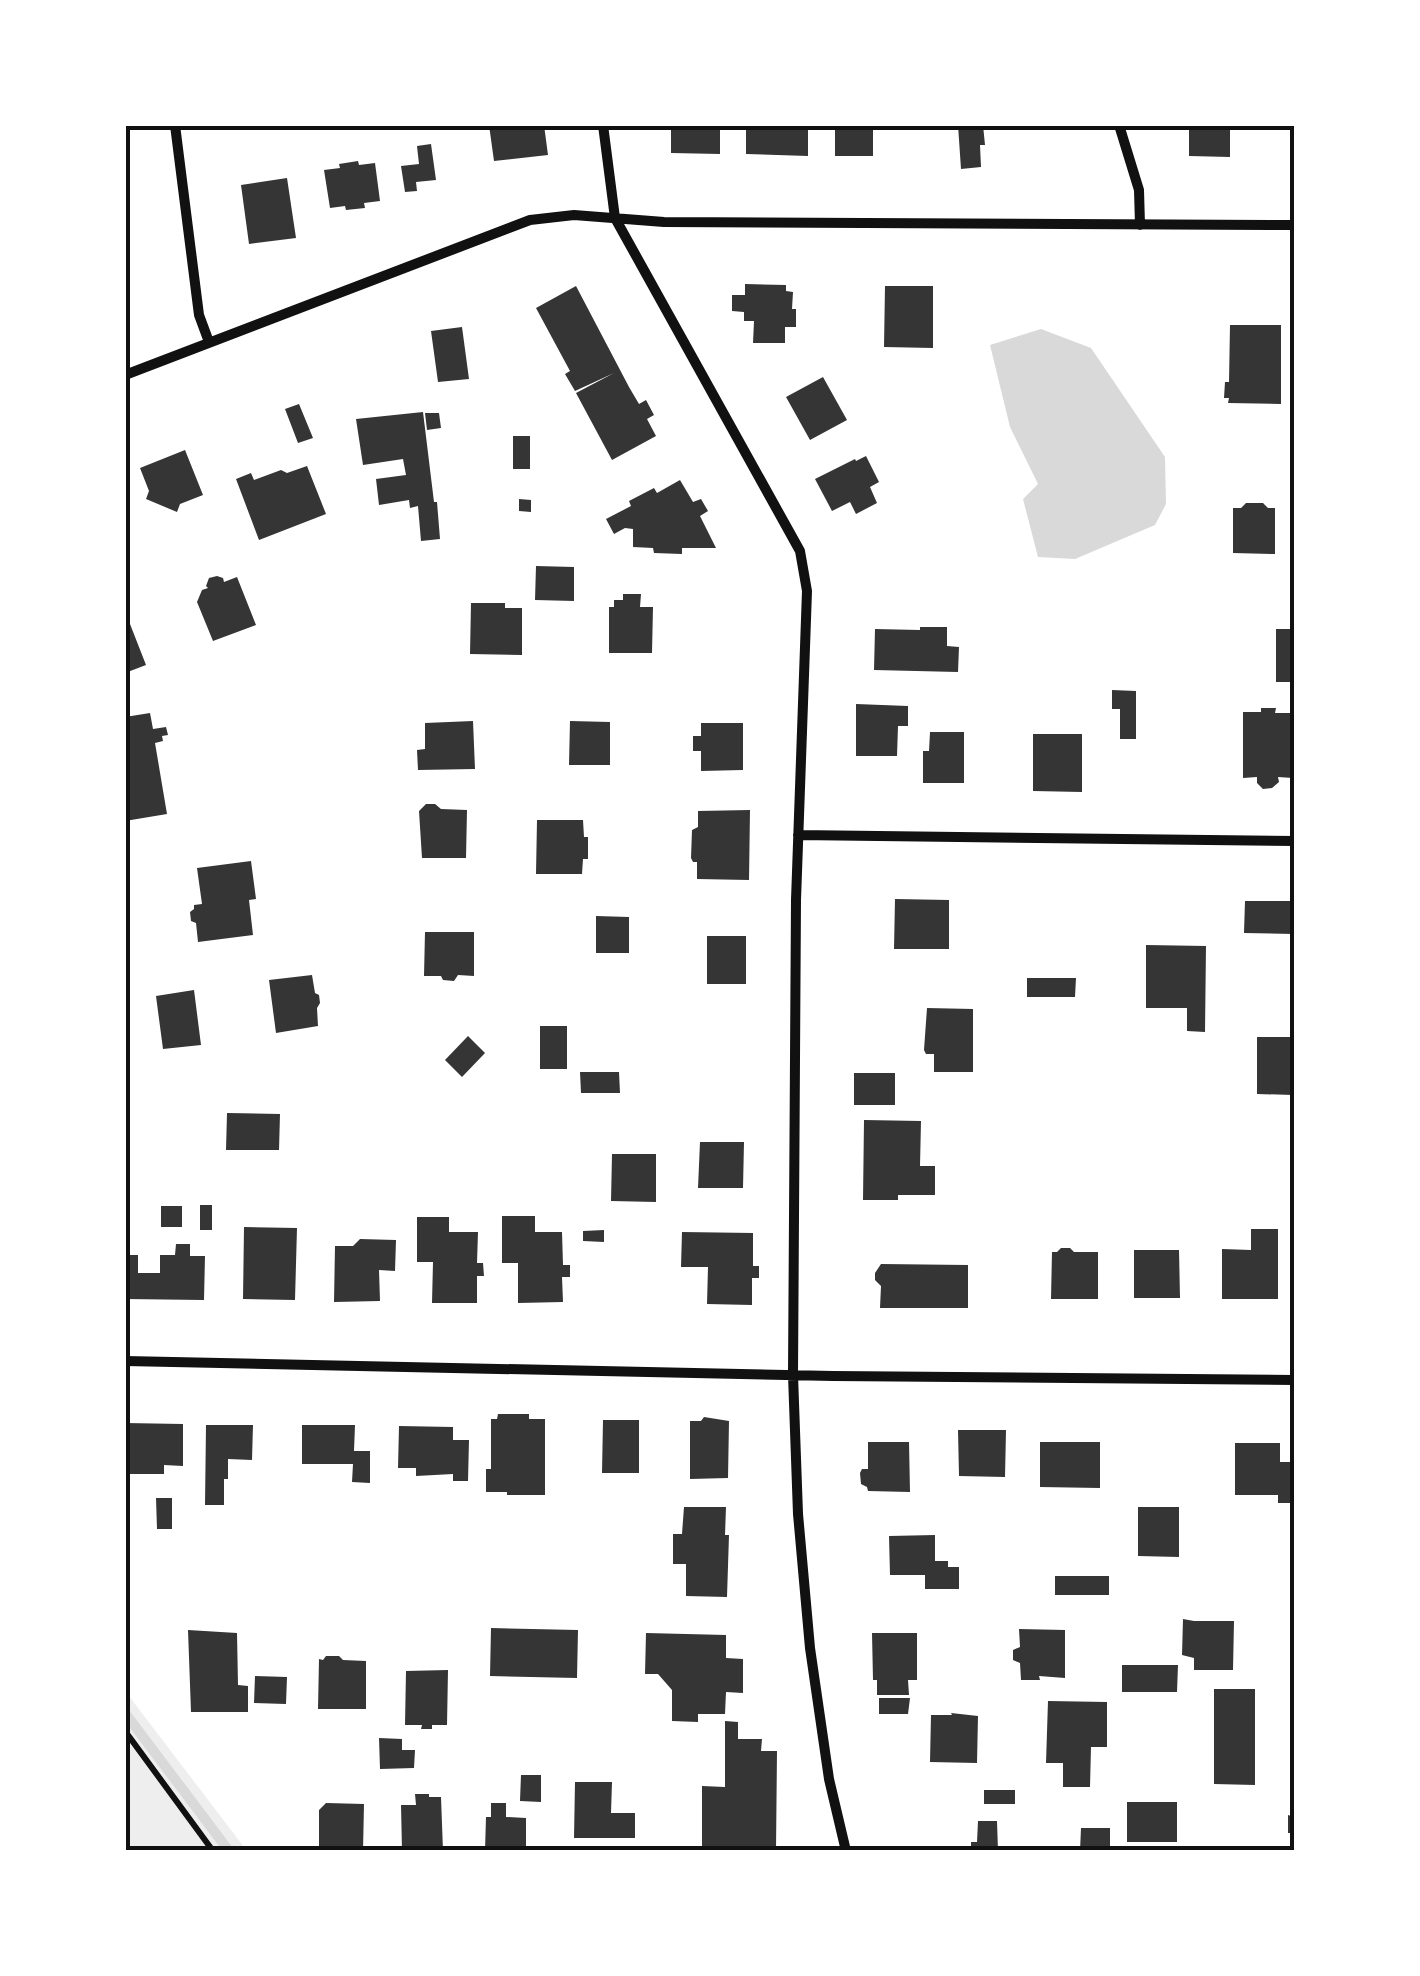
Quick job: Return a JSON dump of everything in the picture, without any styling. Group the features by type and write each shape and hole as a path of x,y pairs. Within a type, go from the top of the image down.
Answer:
{"street":[{"path":"175,125 200,315 210,342"},
{"path":"603,125 615,218 800,552 808,591 798,835 793,1375 798,1514 810,1648 829,1779 846,1851"},
{"path":"1119,125 1138,190 1140,226"},
{"path":"125,375 530,220 574,214 664,222 1295,226"},
{"path":"798,835 1295,841"},
{"path":"125,1360 793,1375 1295,1380"}],"path":[{"path":"125,1730 213,1851"}],"shaded area":[{"path":"1041,329 1091,348 1165,457 1166,504 1155,525 1075,559 1038,557 1023,499 1038,484 1010,427 990,345"},
{"path":"125,1691 247,1851 125,1851"}],"building":[{"path":"489,125 544,125 548,155 494,161"},
{"path":"671,125 720,125 720,154 671,153"},
{"path":"746,125 808,125 808,156 746,154"},
{"path":"835,125 873,125 873,156 835,156"},
{"path":"958,125 983,125 981,167 961,169"},
{"path":"1189,125 1230,125 1230,157 1189,156"},
{"path":"431,144 436,180 416,182 417,191 405,192 401,166 419,164 417,146"},
{"path":"358,161 359,165 375,163 380,201 364,203 365,208 330,208 324,170"},
{"path":"287,178 296,238 249,244 241,185"},
{"path":"745,284 786,285 786,291 793,292 796,327 785,327 785,343 753,343 754,321 744,321 744,312 732,311 732,295 745,295"},
{"path":"576,286 639,404 646,400 654,415 647,419 656,436 612,460 576,393 614,373 575,391 565,374 570,371 536,308"},
{"path":"885,286 933,286 933,348 884,347"},
{"path":"1230,325 1281,325 1281,404 1228,403 1229,398 1224,398 1225,382 1229,382"},
{"path":"462,327 469,379 438,382 431,331"},
{"path":"823,377 847,420 810,440 786,397"},
{"path":"299,404 313,438 298,443 285,409"},
{"path":"423,412 440,539 421,541 418,506 410,508 409,500 379,505 376,479 406,475 403,459 363,465 356,419"},
{"path":"425,413 439,413 441,428 427,430"},
{"path":"513,436 530,436 530,469 513,469"},
{"path":"185,450 203,495 180,504 177,512 146,499 149,491 140,468"},
{"path":"866,456 879,482 870,487 877,503 856,514 850,502 832,511 815,479"},
{"path":"307,466 326,514 259,540 236,479 251,473 254,480"},
{"path":"680,480 693,502 701,499 708,511 700,516 716,548 682,548 682,554 654,553 653,548 633,547 633,529 625,528 614,534 606,519 631,506 629,501 654,488 657,493"},
{"path":"519,499 531,500 531,512 519,511"},
{"path":"1246,503 1275,508 1275,554 1233,553 1233,508"},
{"path":"536,566 574,567 574,601 535,600"},
{"path":"217,576 224,582 237,577 256,625 213,641 197,602 202,590 208,588 209,578"},
{"path":"623,594 641,594 640,607 653,607 652,653 609,653 609,607 614,607 614,600 623,600"},
{"path":"471,603 505,603 505,608 522,608 522,655 470,654"},
{"path":"130,624 146,665 125,673 125,626"},
{"path":"947,627 947,646 959,647 958,672 874,670 875,629"},
{"path":"1276,629 1295,629 1295,682 1276,682"},
{"path":"1112,690 1136,691 1136,739 1120,739 1120,709 1112,709"},
{"path":"856,704 908,706 908,726 898,726 897,756 856,756"},
{"path":"1261,708 1293,713 1293,778 1278,777 1279,782 1272,788 1263,789 1257,777 1243,778 1243,712 1261,712"},
{"path":"150,713 153,729 166,727 168,735 155,743 167,814 125,821 125,717"},
{"path":"473,721 475,769 418,770 417,750 425,749 425,723"},
{"path":"570,721 610,722 610,765 569,765"},
{"path":"701,723 743,723 743,770 701,771 701,751 693,751 693,736 701,736"},
{"path":"930,732 964,732 964,783 923,783 923,751 929,751"},
{"path":"1033,734 1082,734 1082,792 1033,791"},
{"path":"426,804 467,810 466,858 422,858 419,811"},
{"path":"750,810 749,880 697,879 697,862 691,858 692,830 698,827 698,811"},
{"path":"537,820 583,820 588,859 583,859 582,874 536,874"},
{"path":"251,861 256,899 249,900 253,935 198,942 190,912 194,905 202,904 197,868"},
{"path":"895,899 949,900 949,949 894,949"},
{"path":"1245,901 1294,901 1294,934 1244,933"},
{"path":"596,916 629,917 629,953 596,953"},
{"path":"425,932 474,932 474,976 458,975 454,981 424,976"},
{"path":"707,936 746,936 746,984 707,984"},
{"path":"1146,945 1206,946 1205,1032 1187,1031 1187,1008 1146,1008"},
{"path":"312,975 320,1003 318,1026 276,1033 269,980"},
{"path":"1027,978 1076,978 1075,997 1027,997"},
{"path":"194,990 201,1045 163,1049 156,996"},
{"path":"927,1008 973,1009 973,1072 934,1072 934,1054 924,1050"},
{"path":"540,1026 567,1026 567,1069 540,1069"},
{"path":"468,1036 485,1053 462,1077 445,1060"},
{"path":"1257,1037 1293,1037 1293,1095 1257,1094"},
{"path":"580,1072 619,1072 620,1093 581,1093"},
{"path":"854,1073 895,1073 895,1105 854,1105"},
{"path":"227,1113 280,1114 279,1150 226,1150"},
{"path":"864,1120 921,1121 920,1166 935,1166 935,1195 863,1200"},
{"path":"700,1142 744,1142 743,1188 698,1188"},
{"path":"612,1154 656,1154 656,1202 611,1201"},
{"path":"200,1205 212,1205 212,1230 200,1230"},
{"path":"161,1206 182,1206 182,1227 161,1227"},
{"path":"502,1216 535,1216 535,1232 562,1232 563,1265 570,1265 570,1277 562,1277 563,1302 518,1303 518,1263 502,1263"},
{"path":"417,1217 449,1217 449,1232 478,1232 477,1263 483,1263 484,1276 477,1276 477,1303 432,1303 433,1262 417,1262"},
{"path":"244,1227 297,1228 295,1300 243,1299"},
{"path":"1251,1229 1278,1229 1278,1299 1222,1299 1222,1249 1251,1250"},
{"path":"604,1230 604,1242 583,1241 583,1231"},
{"path":"682,1232 753,1233 753,1266 759,1266 759,1278 752,1278 752,1305 707,1304 708,1267 681,1267"},
{"path":"360,1239 396,1240 395,1271 379,1270 380,1301 334,1302 335,1246 353,1246"},
{"path":"176,1244 190,1244 190,1256 205,1256 204,1300 125,1299 125,1255 138,1255 138,1273 160,1273 160,1255 175,1255"},
{"path":"1061,1248 1098,1252 1098,1299 1051,1299 1052,1252"},
{"path":"1134,1250 1179,1250 1180,1298 1134,1298"},
{"path":"881,1264 968,1265 968,1308 880,1308 881,1286 875,1273"},
{"path":"498,1414 529,1414 529,1419 545,1419 545,1495 486,1492 486,1469 491,1469 491,1419 497,1419"},
{"path":"704,1417 729,1421 728,1478 690,1479 690,1421 701,1421"},
{"path":"603,1420 639,1420 639,1473 602,1473"},
{"path":"125,1423 183,1424 183,1466 164,1465 164,1474 125,1474"},
{"path":"206,1425 253,1425 252,1460 228,1459 224,1505 205,1505"},
{"path":"302,1425 355,1425 354,1451 370,1451 370,1483 352,1482 353,1464 302,1464"},
{"path":"399,1426 453,1427 453,1440 469,1440 468,1481 453,1481 453,1474 416,1476 416,1468 398,1468"},
{"path":"958,1430 1006,1430 1005,1477 959,1476"},
{"path":"868,1442 909,1442 910,1492 868,1491 861,1484 860,1473 868,1469"},
{"path":"1040,1442 1100,1442 1100,1488 1040,1487"},
{"path":"1235,1443 1280,1443 1280,1462 1295,1462 1295,1503 1278,1503 1278,1495 1235,1495"},
{"path":"156,1498 172,1498 172,1529 157,1529"},
{"path":"684,1507 726,1507 727,1597 686,1596 686,1564 673,1564 673,1534 682,1534"},
{"path":"1138,1507 1179,1507 1179,1557 1138,1556"},
{"path":"935,1535 935,1561 948,1561 948,1567 959,1567 959,1589 925,1589 925,1575 890,1575 889,1536"},
{"path":"1055,1576 1109,1576 1109,1595 1055,1595"},
{"path":"1183,1619 1234,1621 1233,1670 1194,1670 1194,1658 1182,1655"},
{"path":"491,1628 578,1630 577,1678 490,1676"},
{"path":"1019,1629 1065,1630 1065,1678 1039,1676 1040,1680 1021,1680 1020,1663 1013,1660 1013,1650 1020,1647"},
{"path":"188,1630 237,1633 238,1685 248,1686 248,1712 191,1712"},
{"path":"646,1633 726,1635 726,1658 743,1659 743,1693 726,1692 725,1714 698,1714 698,1722 672,1721 672,1690 658,1674 645,1674"},
{"path":"872,1633 917,1633 917,1680 908,1680 909,1695 877,1695"},
{"path":"326,1656 366,1661 366,1709 318,1709 319,1659"},
{"path":"1122,1665 1178,1665 1177,1692 1122,1692"},
{"path":"448,1670 447,1725 421,1729 422,1725 405,1725 406,1671"},
{"path":"255,1676 287,1677 286,1704 254,1703"},
{"path":"1214,1689 1255,1689 1255,1785 1214,1784"},
{"path":"879,1698 910,1698 908,1714 879,1714"},
{"path":"1048,1701 1107,1702 1107,1747 1091,1747 1090,1787 1063,1787 1063,1763 1046,1763"},
{"path":"931,1715 978,1716 977,1763 930,1762"},
{"path":"725,1721 738,1722 738,1739 762,1739 761,1751 777,1751 776,1851 702,1851 702,1786 725,1787"},
{"path":"379,1738 402,1739 402,1750 415,1750 414,1768 380,1769"},
{"path":"1292,1773 1295,1833 1288,1833 1288,1815 1291,1816"},
{"path":"521,1775 541,1775 541,1802 520,1801"},
{"path":"575,1782 612,1782 611,1813 635,1813 635,1838 574,1838"},
{"path":"984,1790 1015,1790 1015,1804 984,1804"},
{"path":"415,1794 441,1797 443,1851 402,1851 401,1805 416,1805"},
{"path":"1127,1802 1177,1802 1177,1842 1127,1842"},
{"path":"326,1803 364,1804 363,1851 319,1851 319,1810"},
{"path":"491,1803 506,1803 506,1817 526,1818 526,1851 485,1851 486,1817 491,1817"},
{"path":"978,1821 997,1821 998,1851 971,1851 971,1842 977,1842"},
{"path":"1081,1828 1110,1828 1110,1851 1080,1851"}],"waterway":[{"path":"125,1713 229,1851"}]}
